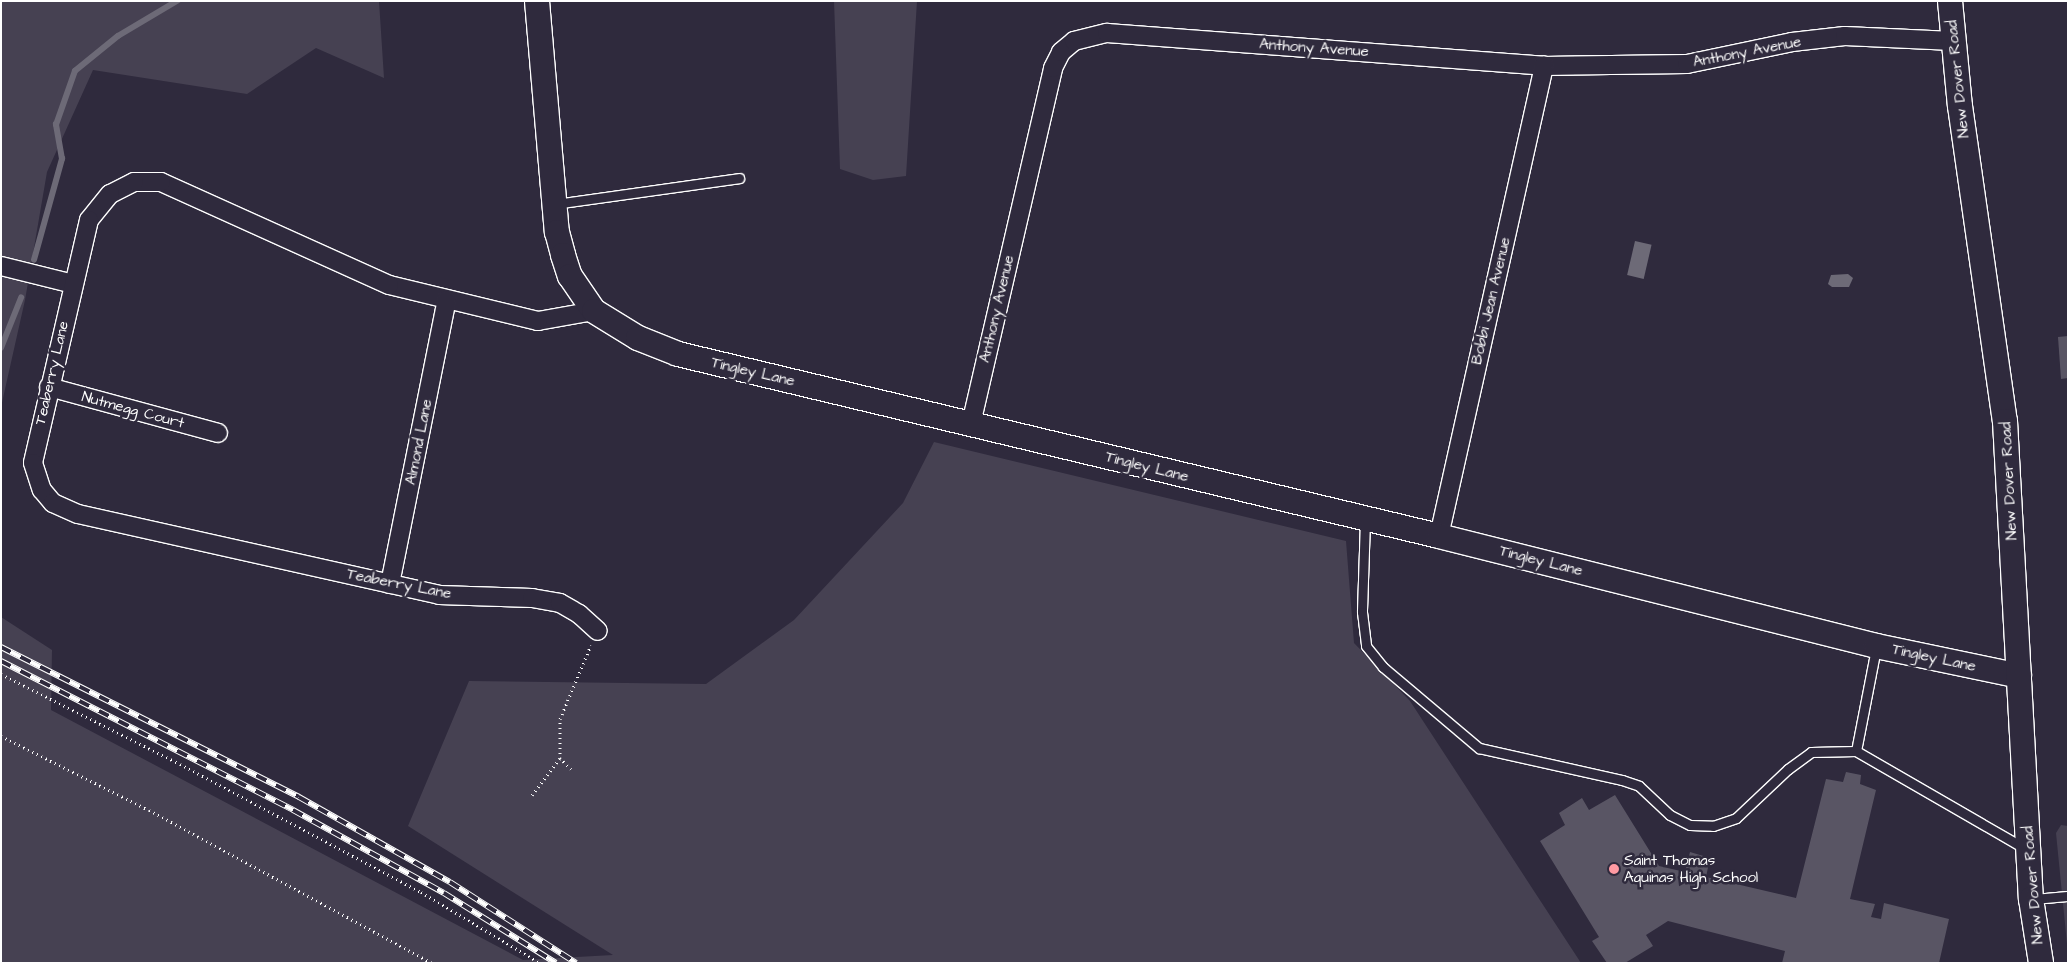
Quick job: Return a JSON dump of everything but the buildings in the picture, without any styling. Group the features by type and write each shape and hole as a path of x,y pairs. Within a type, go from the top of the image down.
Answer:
{"street":[{"name":"Tingley Lane","path":"537,1 557,232 570,276 594,311 638,338 678,354 1365,520 1439,536 1876,646 2019,676"},
{"name":"New Dover Road","path":"1950,1 1953,41 2005,421 2031,899 2041,963"},
{"name":"Anthony Avenue","path":"971,424 1052,68 1060,52 1074,41 1107,33 1544,66 1687,64 1792,42 1845,36 1953,41"},
{"name":"Bobbi Jean Avenue","path":"1439,536 1544,66"},
{"name":"Teaberry Lane","path":"594,311 538,321 389,285 161,182 148,181 121,187 96,209 87,226 33,463 42,490 63,510 439,595 532,598 560,603 580,614 598,631"},
{"path":"1,266 73,284"},
{"name":"Almond Lane","path":"390,584 447,300"},
{"name":"Nutmegg Court","path":"49,387 218,433"}],"lane":[{"path":"554,204 739,178"},
{"path":"1365,520 1362,612 1366,646 1383,667 1479,748 1622,780 1639,786 1670,815 1690,825 1713,826 1736,818 1788,769 1811,752 1856,751 2029,851"},
{"path":"1856,751 1876,646"},
{"path":"2031,899 2068,896"}],"path":[{"path":"571,769 560,758 558,743 566,699 598,631"},
{"path":"1,674 180,764 404,883 540,963"},
{"path":"1,736 149,810 432,963"},
{"path":"532,795 560,758"}],"shaded area":[{"path":"1,1 379,1 384,78 316,48 247,94 93,70 47,172 25,300 1,407"},
{"path":"834,1 917,1 906,176 873,180 840,169"},
{"path":"1635,241 1652,245 1644,279 1627,275"},
{"path":"1848,274 1853,278 1849,287 1832,287 1828,284 1831,275"},
{"path":"934,442 1346,541 1354,643 1410,701 1581,963 1,963 1,617 52,650 51,710 523,960 613,955 408,826 469,681 706,684 794,620 903,503"},
{"path":"2061,825 2068,826 2068,954 2056,833"}],"waterway":[{"path":"34,260 62,159 56,125 75,71 118,36 177,1"},
{"path":"1,348 21,298"}],"railway":[{"path":"1,647 299,797 450,882 576,963"},
{"path":"1,661 293,810 444,893 556,963"}],"place":[{"name":"Saint Thomas Aquinas High School","path":"1614,869"}]}
